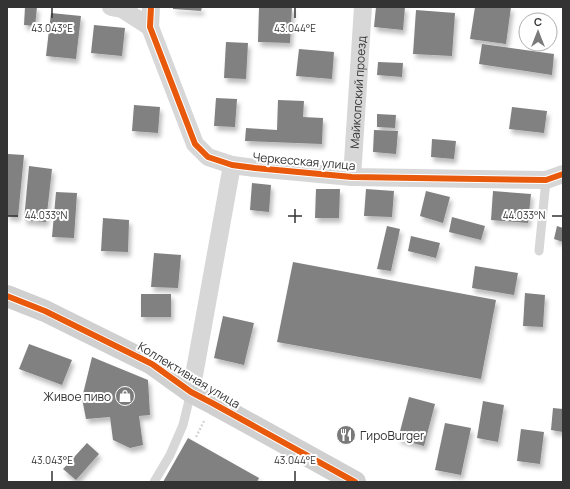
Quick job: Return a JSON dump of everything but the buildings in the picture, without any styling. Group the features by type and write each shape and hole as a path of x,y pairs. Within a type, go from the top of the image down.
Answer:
{"street":[{"path":"111,7 122,9 150,26"},
{"name":"Черкесская улица","path":"151,7 150,26 195,144 208,157 232,165 352,177 555,177"},
{"name":"Майкопский проезд","path":"352,177 363,7"},
{"path":"191,392 232,165"},
{"name":"Коллективная улица","path":"7,296 45,311 152,364 191,392 355,482"}],"lane":[{"path":"539,251 555,177"},
{"path":"154,482 170,455 183,425 191,392"}],"cycle path":[{"path":"151,7 150,27 195,144 208,157 232,165 352,177 546,180 563,174"},
{"path":"7,296 45,311 152,364 191,392 355,482"}],"place":[{"name":"Живое пиво","path":"125,396"},
{"name":"ГироBurger","path":"346,435"}]}
